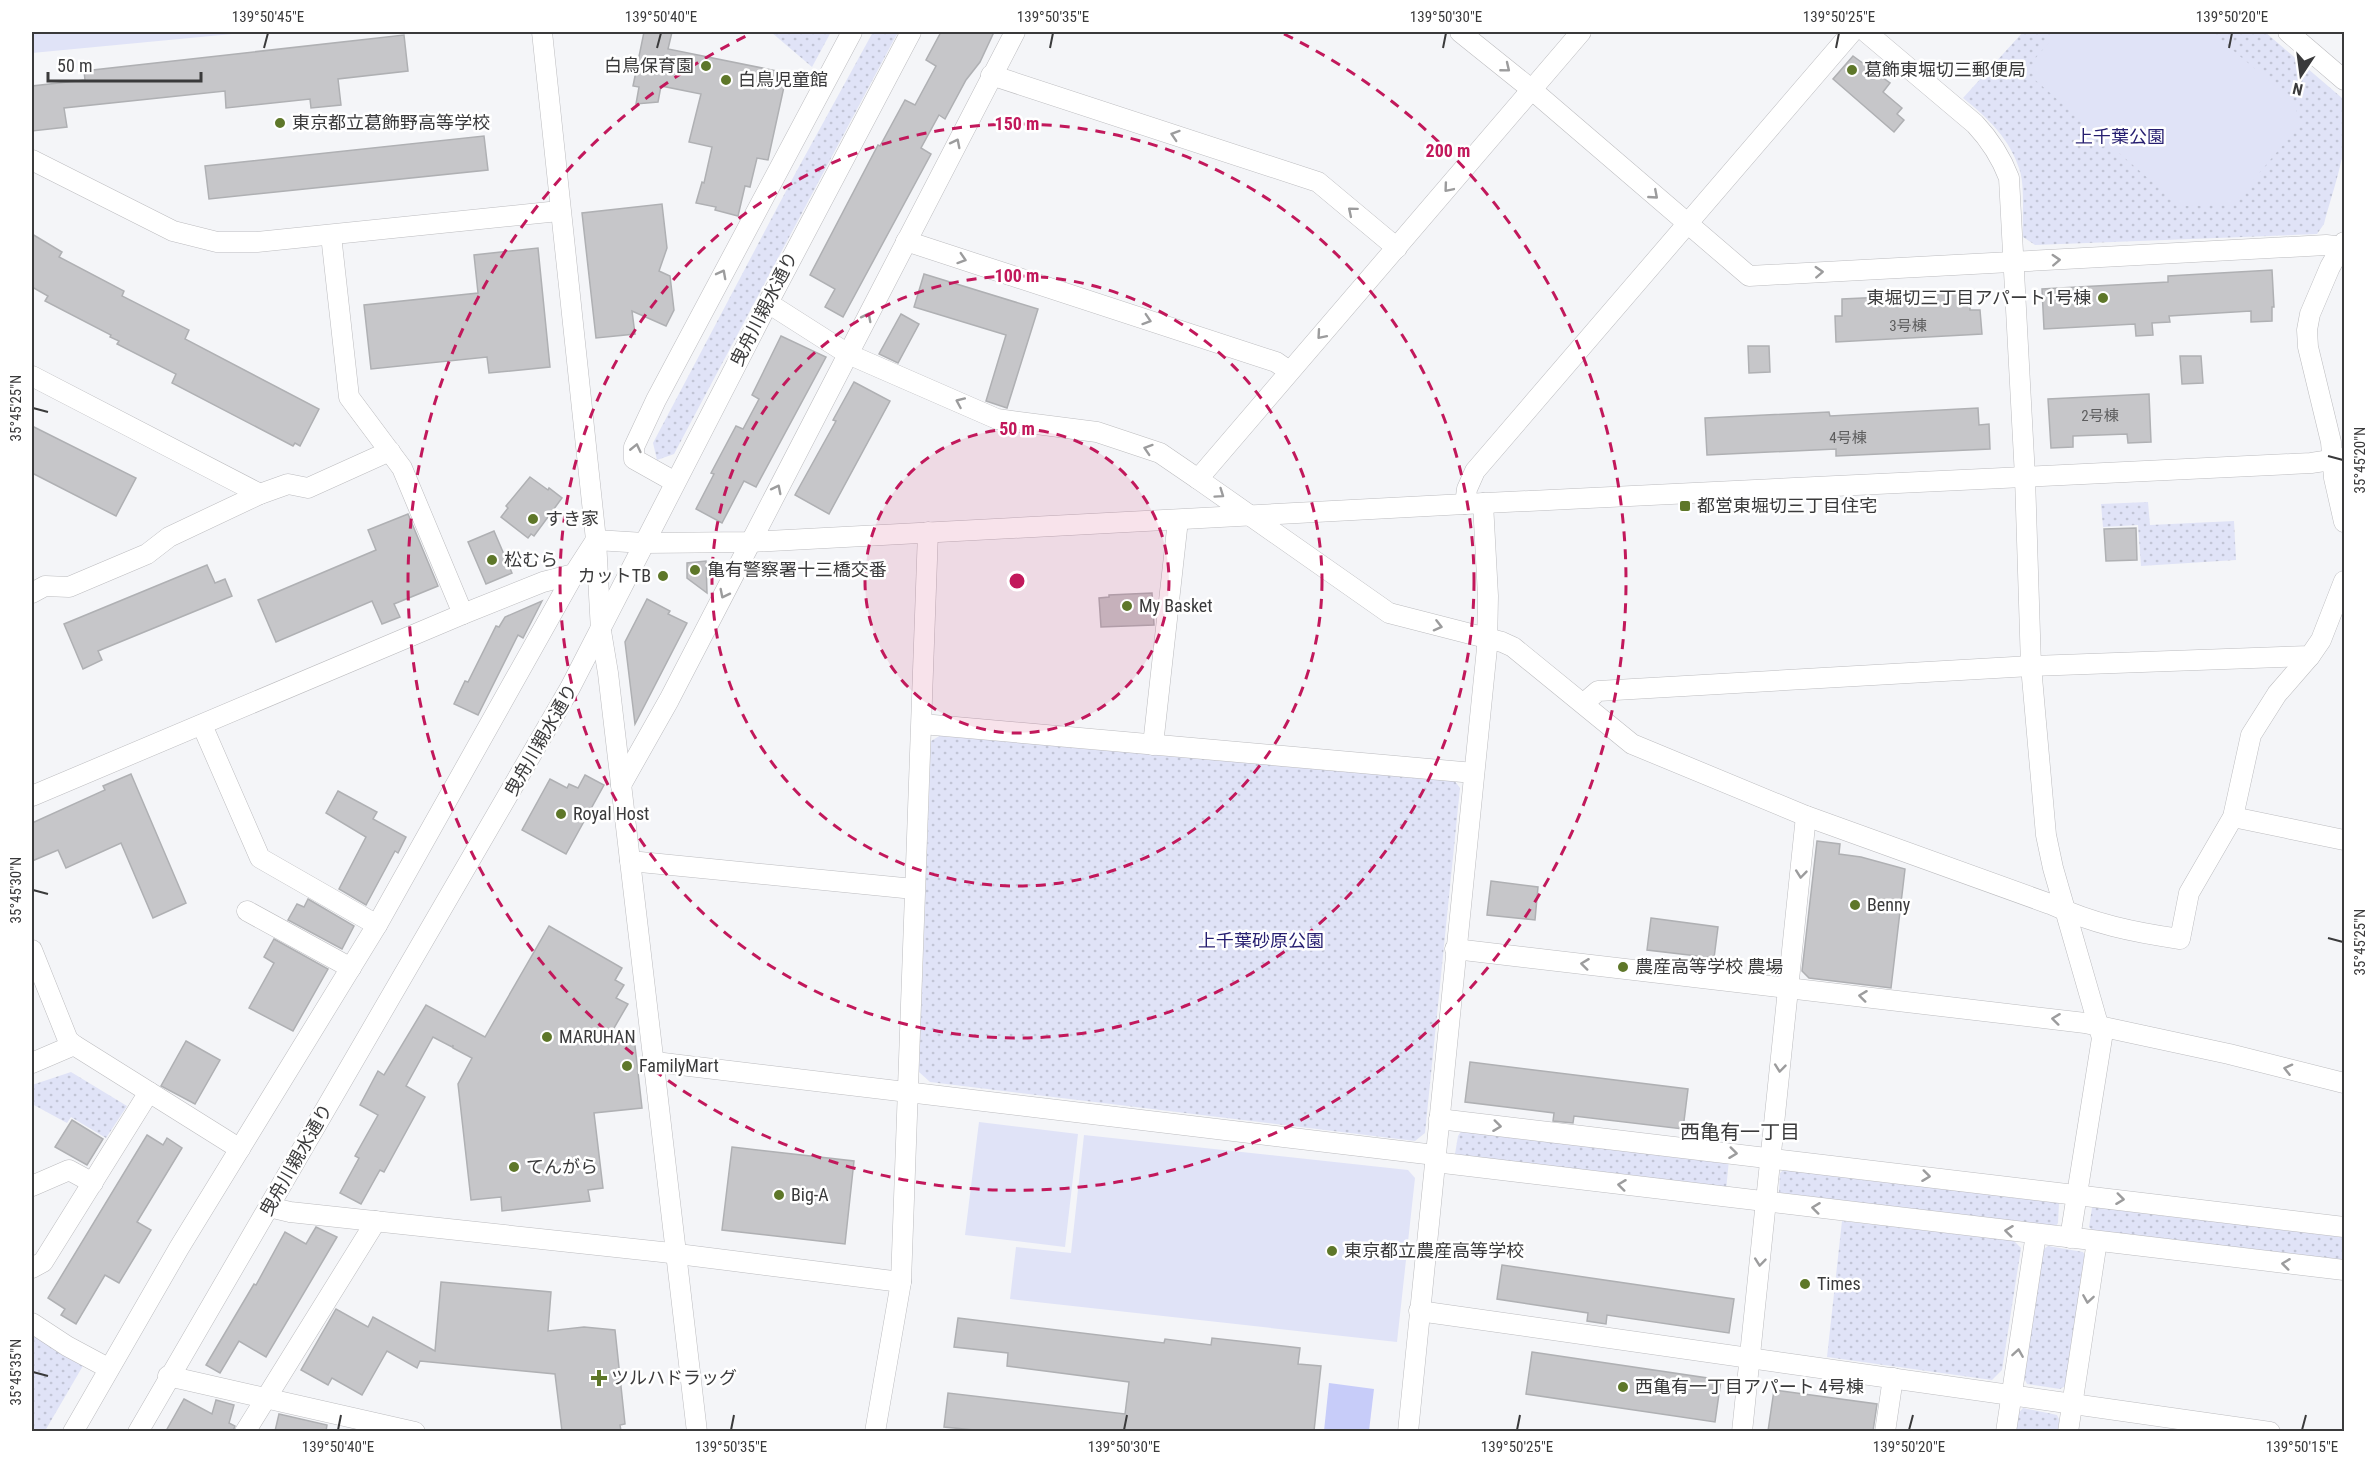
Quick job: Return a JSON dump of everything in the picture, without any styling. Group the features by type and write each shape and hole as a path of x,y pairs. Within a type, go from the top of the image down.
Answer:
{"street":[{"path":"542,32 559,210 596,540 601,631 655,1062 697,1431"},
{"path":"675,482 634,459 634,447 656,400 852,32"},
{"name":"曳舟川親水通り","path":"138,1431 168,1376 490,830 601,631 675,482 911,32"},
{"path":"621,785 669,700 1015,32"},
{"path":"1460,32 1532,89 1749,276 2344,245"},
{"path":"1197,479 1581,32"},
{"path":"1408,1431 1487,638 1488,596 1474,503 1467,489 1475,471 1852,32"},
{"path":"1866,32 1975,124 1991,141 2009,178 2025,477 2031,666 2046,835 2102,1038 2070,1238"},
{"path":"2288,32 2344,80"},
{"path":"991,75 1318,182 1397,248"},
{"path":"32,159 173,231 217,242 257,242 559,210"},
{"path":"331,235 349,397 390,451 409,483 463,614"},
{"path":"906,241 1276,362 1289,371"},
{"path":"2344,245 2330,267 2310,314 2307,330 2308,347 2331,442 2338,459 2344,522"},
{"path":"768,303 848,354 997,419 1097,432 1160,453 1389,613 1514,647 1632,744 1806,816 2050,904 2082,919 2128,932 2180,939 2189,893 2233,817 2251,735 2277,694 2321,640 2344,581"},
{"path":"32,376 260,494"},
{"path":"32,593 45,586 69,587 147,554 169,537 260,494 288,484 308,488 390,451"},
{"path":"596,540 644,543 750,542 2338,459"},
{"path":"1154,745 1178,520"},
{"path":"874,1431 901,1282 928,532"},
{"path":"73,1431 108,1368 376,926 574,574 596,540"},
{"path":"32,796 463,614 543,582 574,574"},
{"path":"1584,703 1598,691 2031,666 2310,656"},
{"path":"921,724 1474,772"},
{"path":"202,725 260,858 376,926"},
{"path":"1742,1431 1806,816"},
{"path":"2233,817 2344,840"},
{"path":"630,861 914,889"},
{"path":"247,911 351,968"},
{"path":"1455,949 2074,1021 2229,1054 2344,1083"},
{"path":"32,950 68,1040 240,1149"},
{"path":"32,1064 74,1045"},
{"path":"655,1062 907,1091 1766,1202 2344,1270"},
{"path":"32,1268 43,1262 149,1092"},
{"path":"1439,1119 2344,1227"},
{"path":"32,1186 69,1170 93,1183"},
{"path":"269,1207 290,1212 675,1253 901,1282"},
{"path":"245,1431 376,1221"},
{"path":"2006,1431 2036,1234"},
{"path":"2068,1431 2097,1241"},
{"path":"1419,1311 2270,1431"},
{"path":"32,1323 67,1346 108,1368"},
{"path":"168,1376 415,1431"},
{"path":"1885,1431 1893,1378"}],"green space":[{"path":"32,32 253,32 32,53"},
{"path":"771,32 831,32 812,67"},
{"path":"873,32 898,32 674,454 657,460 653,443"},
{"name":"上千葉公園","path":"2023,32 2265,32 2342,98 2346,129 2344,145 2324,224 2317,234 2035,245 2023,237 2020,171 2011,149 1998,130 1963,98"},
{"path":"2058,32 2211,32 2295,102 2299,126 2232,205 2180,206 2034,79 2033,61"},
{"path":"2148,502 2150,525 2234,521 2236,560 2141,566 2138,525 2103,527 2101,504"},
{"name":"上千葉砂原公園","path":"941,735 1451,776 1460,788 1425,1133 1415,1141 930,1082 919,1072 931,741"},
{"path":"71,1072 127,1106 106,1138 71,1117 67,1123 32,1104 32,1085"},
{"path":"979,1122 1078,1134 1065,1247 965,1235"},
{"path":"1462,1130 1729,1160 1726,1190 1461,1160 1455,1154 1458,1136"},
{"path":"1084,1135 1408,1170 1415,1178 1397,1342 1010,1299 1016,1247 1071,1253"},
{"path":"1787,1167 2059,1203 2058,1223 2053,1230 1779,1193 1780,1173"},
{"path":"2096,1205 2344,1235 2344,1262 2094,1232 2089,1227 2092,1208"},
{"path":"1842,1221 2013,1240 2021,1248 2002,1370 1992,1380 1827,1357"},
{"path":"2048,1246 2083,1252 2088,1261 2069,1384 2060,1389 2027,1384 2022,1374 2041,1251"},
{"path":"32,1333 84,1364 45,1431 32,1432"},
{"path":"2023,1408 2057,1415 2062,1426 2061,1431 2014,1432 2016,1416"}],"water":[{"path":"1329,1383 1374,1389 1369,1431 1324,1431"}],"building":[{"path":"644,32 672,32 668,49 787,73 768,160 757,158 750,187 745,186 738,216 715,210 716,207 696,203 702,182 704,183 712,147 689,142 701,94 661,86 658,102 636,104 639,87 633,86"},
{"path":"941,32 994,32 980,62 966,80 945,119 939,115 921,148 931,154 843,317 825,307 835,289 810,275 878,145 880,146 905,100 915,105 936,66 926,60"},
{"path":"404,35 408,71 338,79 341,105 311,108 310,99 226,108 225,91 64,108 67,127 32,131 32,86 85,80 84,71"},
{"path":"1853,56 1890,83 1883,92 1902,108 1897,114 1904,120 1894,132 1833,79"},
{"path":"484,136 488,170 209,199 205,166"},
{"path":"662,204 667,248 659,271 670,276 674,310 666,326 632,311 635,334 596,338 582,213"},
{"path":"32,234 62,252 59,257 124,291 122,296 189,330 185,339 319,409 300,446 295,443 293,446 172,383 176,374 117,344 119,341 110,337 111,335 45,301 48,296 32,287"},
{"path":"538,248 550,367 489,373 487,357 371,369 364,305 478,293 474,255"},
{"name":"東堀切三丁目アパート1号棟","path":"2272,270 2274,307 2272,307 2272,321 2251,322 2251,311 2169,316 2170,322 2152,323 2153,335 2136,336 2135,324 2044,329 2042,289 2168,282 2168,276"},
{"path":"924,274 1038,309 1007,408 986,401 1006,335 914,307"},
{"path":"1970,293 1970,310 1980,310 1982,334 1836,342 1835,316 1842,316 1842,299"},
{"path":"901,314 919,324 898,363 879,354"},
{"path":"781,336 826,357 756,487 744,481 722,523 696,509 714,474 711,473 736,426 743,429 759,399 752,395"},
{"path":"1748,346 1769,346 1770,372 1749,373"},
{"path":"2180,356 2201,356 2203,383 2182,384"},
{"path":"854,382 890,401 829,514 795,495 836,421 833,420"},
{"path":"2149,394 2151,442 2128,443 2127,434 2073,436 2073,447 2051,448 2048,399"},
{"path":"1978,408 1979,425 1989,424 1990,449 1836,456 1836,449 1707,455 1705,418 1829,412 1830,416"},
{"path":"32,426 136,478 116,516 32,473"},
{"path":"530,477 562,498 534,536 531,534 528,538 501,517 508,508 506,506"},
{"path":"408,514 438,586 394,604 400,617 382,624 372,601 276,642 258,600 376,550 368,530"},
{"path":"2136,528 2137,560 2106,561 2104,529"},
{"path":"494,531 512,573 486,584 468,542"},
{"path":"706,561 707,593 687,578 687,563"},
{"path":"207,565 215,583 225,579 232,596 98,651 102,660 83,669 64,624"},
{"path":"1152,593 1154,625 1101,627 1099,598 1109,597 1109,595"},
{"path":"647,599 670,611 668,614 687,623 635,724 625,642"},
{"path":"542,601 523,638 518,635 478,715 454,704 465,681 468,682 496,626 499,627 505,617"},
{"path":"131,774 186,903 153,918 121,843 66,868 58,850 32,861 32,823 105,790 103,786"},
{"path":"585,775 604,785 566,854 522,830 550,779 567,788 569,784 578,788"},
{"path":"338,791 377,812 373,819 406,837 398,853 395,851 366,905 339,889 366,837 326,813"},
{"path":"1817,841 1840,844 1839,854 1861,857 1905,869 1891,988 1809,978 1802,971"},
{"path":"1491,881 1538,887 1535,920 1487,915"},
{"path":"308,899 354,926 342,949 288,920 297,904 304,907"},
{"path":"1651,918 1718,927 1714,958 1647,950"},
{"name":"MARUHAN","path":"549,926 622,968 615,980 624,985 616,998 628,1004 607,1040 634,1037 642,1108 594,1113 603,1188 588,1190 590,1201 502,1211 501,1197 471,1200 458,1084 472,1058 453,1048 453,1045 452,1047 433,1037 406,1086 425,1097 384,1172 380,1170 361,1204 340,1193 359,1158 355,1156 378,1115 360,1105 378,1071 384,1075 426,1005 485,1037"},
{"path":"274,939 328,969 293,1031 249,1008 274,963 264,957"},
{"path":"186,1041 220,1060 195,1104 161,1086"},
{"path":"1470,1062 1688,1089 1683,1129 1574,1116 1573,1123 1553,1121 1554,1113 1465,1102"},
{"path":"72,1120 103,1139 87,1165 55,1147"},
{"path":"147,1135 163,1145 167,1138 182,1148 137,1222 151,1230 119,1283 105,1275 76,1324 61,1315 65,1309 48,1298"},
{"path":"732,1147 854,1161 845,1244 722,1230"},
{"path":"316,1227 337,1237 266,1357 239,1341 220,1373 206,1365 254,1284 256,1285 285,1232 306,1244"},
{"path":"1502,1265 1734,1299 1729,1333 1607,1315 1606,1324 1587,1321 1588,1313 1497,1299"},
{"path":"441,1282 551,1292 548,1331 584,1327 615,1330 625,1424 620,1425 621,1431 562,1431 555,1374 420,1361 417,1368 387,1351 362,1395 332,1378 328,1385 301,1370 336,1309 368,1327 373,1317 435,1351"},
{"path":"958,1318 1164,1343 1165,1339 1211,1345 1212,1338 1300,1348 1298,1364 1321,1366 1314,1431 984,1431 944,1427 948,1393 1125,1414 1129,1382 1007,1366 1008,1353 954,1347"},
{"name":"西亀有一丁目アパート 4号棟","path":"1532,1352 1721,1380 1715,1422 1526,1394"},
{"path":"1774,1390 1877,1404 1873,1431 1768,1431"},
{"path":"184,1399 212,1414 216,1400 234,1405 229,1423 235,1426 233,1431 166,1431"},
{"path":"279,1414 327,1425 326,1431 275,1431"}],"place":[{"name":"白鳥保育園","path":"706,66"},
{"name":"葛飾東堀切三郵便局","path":"1852,70"},
{"name":"白鳥児童館","path":"726,80"},
{"name":"東京都立葛飾野高等学校","path":"280,123"},
{"name":"東堀切三丁目アパート1号棟","path":"2103,298"},
{"name":"都営東堀切三丁目住宅","path":"1685,506"},
{"name":"すき家","path":"533,519"},
{"name":"松むら","path":"492,560"},
{"name":"亀有警察署十三橋交番","path":"695,570"},
{"name":"カットTB","path":"663,576"},
{"name":"My Basket","path":"1127,606"},
{"name":"Royal Host","path":"561,814"},
{"name":"Benny","path":"1855,905"},
{"name":"農産高等学校 農場","path":"1623,967"},
{"name":"MARUHAN","path":"547,1037"},
{"name":"FamilyMart","path":"627,1066"},
{"name":"てんがら","path":"514,1167"},
{"name":"Big-A","path":"779,1195"},
{"name":"東京都立農産高等学校","path":"1332,1251"},
{"name":"Times","path":"1805,1284"},
{"name":"ツルハドラッグ","path":"599,1378"},
{"name":"西亀有一丁目アパート 4号棟","path":"1623,1387"}],"district":[{"name":"西亀有一丁目","path":"1740,1132"}]}
